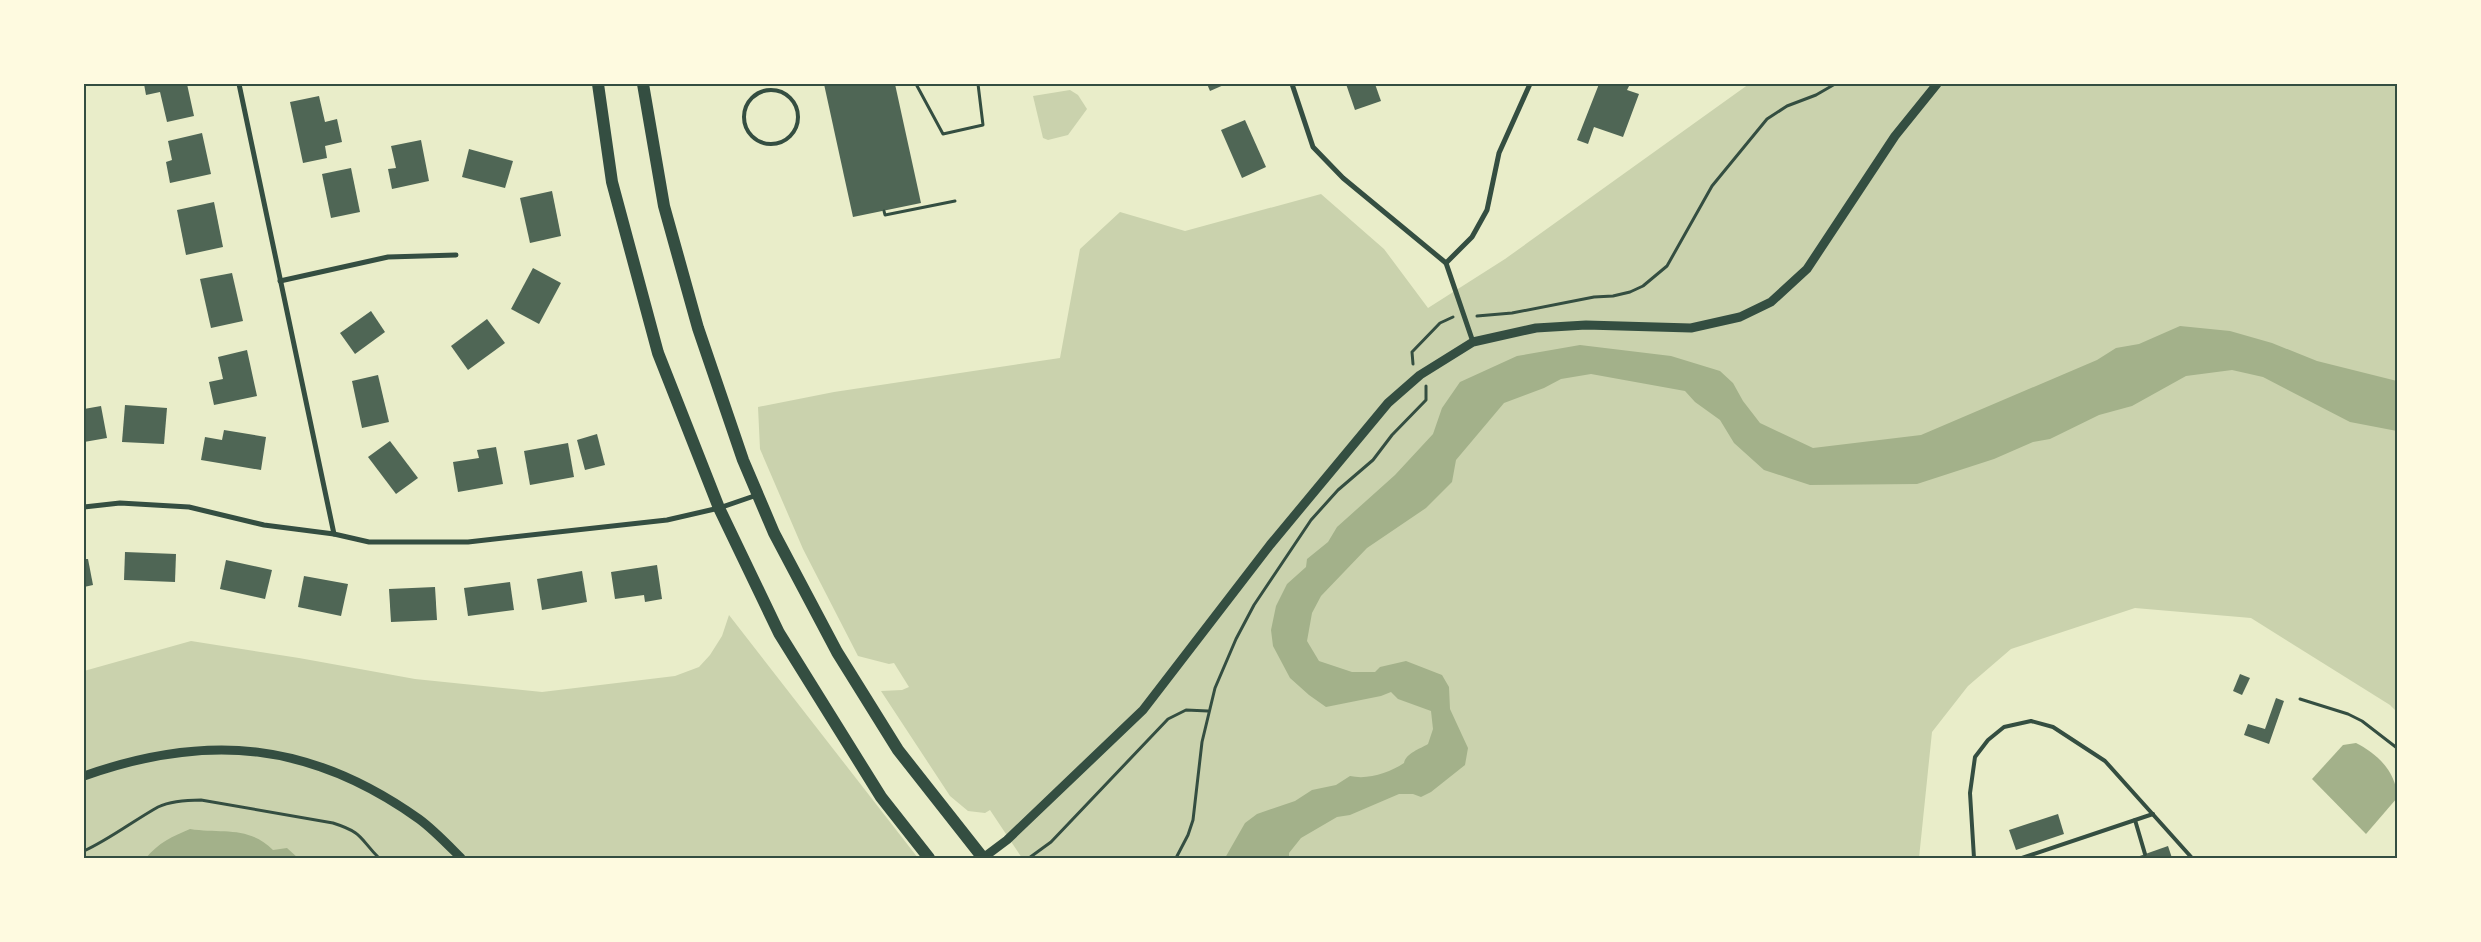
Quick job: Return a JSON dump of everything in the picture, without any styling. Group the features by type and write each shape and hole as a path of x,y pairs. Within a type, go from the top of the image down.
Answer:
{"main road":[{"path":"598,84 612,182 658,353 719,508 783,641 881,797 930,858"},
{"path":"643,84 664,206 698,328 743,460 774,533 837,652 898,750 983,858"}],"street":[{"path":"239,84 334,534"},
{"path":"1292,84 1313,147 1343,178 1446,263 1473,342"},
{"path":"1446,263 1472,237 1487,210 1499,153 1530,84"},
{"path":"983,858 1007,840 1143,710 1270,545 1388,403 1420,375 1473,342 1536,328 1576,325 1691,328 1740,317 1771,302 1807,269 1895,136 1937,84"},
{"path":"280,281 388,257 456,255"},
{"path":"84,507 120,503 189,507 264,525 334,534 369,542 468,542 667,520 719,508 758,495"},
{"path":"84,776 117,764 178,751 218,748 261,751 322,766 362,783 421,820 461,858"}],"lane":[{"path":"767,84 768,90"},
{"path":"768,90 784,93 790,98 798,112 798,120 792,135 778,144 760,143 753,138 744,123 746,105 759,93 768,90"},
{"path":"1974,858 1970,793 1975,757 1988,740 2004,727 2031,721 2053,727 2105,761 2192,858"},
{"path":"2022,858 2153,814"},
{"path":"2135,820 2145,854"}],"path":[{"path":"916,84 943,134 983,126 978,84"},
{"path":"1485,316 1512,313 1594,296 1613,296 1630,292 1642,286 1668,266 1712,186 1767,119 1777,111 1816,95 1834,84"},
{"path":"884,211 885,216 955,201"},
{"path":"1415,368 1411,360 1412,352 1449,318"},
{"path":"1176,858 1188,835 1193,820 1202,742 1208,711 1236,639 1268,582 1311,520 1338,490 1374,460 1392,435 1426,400 1426,384"},
{"path":"2300,699 2348,714 2362,721 2397,748"},
{"path":"1029,858 1050,842 1168,719 1186,710 1208,711"},
{"path":"84,851 105,841 159,807 178,802 200,800 307,817 352,829 364,838 379,858"}],"shaded area":[{"path":"1749,84 2397,84 2397,712 2390,705 2251,618 2135,608 2011,649 1968,686 1932,732 1919,858 1022,858 990,810 985,813 968,811 950,796 881,691 902,690 909,687 894,663 889,664 858,656 803,549 760,449 758,407 834,392 1060,358 1080,249 1120,212 1185,231 1321,194 1384,249 1428,308 1505,259"},
{"path":"1070,90 1078,95 1087,109 1068,135 1048,140 1043,138 1033,96"},
{"path":"2180,326 2230,331 2272,343 2317,361 2397,381 2397,431 2350,422 2263,377 2232,370 2186,376 2132,406 2099,415 2050,439 2033,442 1994,459 1917,484 1810,485 1764,470 1734,443 1720,420 1695,402 1685,391 1591,374 1561,379 1544,388 1504,403 1456,460 1452,482 1426,508 1367,548 1321,596 1312,613 1307,641 1319,661 1352,672 1375,672 1380,667 1406,661 1442,675 1449,687 1450,709 1468,748 1465,765 1431,792 1421,797 1413,794 1399,794 1350,815 1337,817 1301,838 1289,853 1289,858 1225,858 1245,823 1257,814 1295,801 1312,790 1336,785 1350,776 1364,777 1385,773 1404,763 1410,754 1428,744 1433,729 1431,711 1398,699 1391,692 1381,696 1326,707 1309,695 1290,678 1273,646 1271,630 1276,606 1287,584 1306,567 1307,559 1328,542 1337,527 1395,475 1433,434 1442,408 1460,382 1517,356 1580,345 1671,356 1720,371 1733,383 1743,401 1760,423 1813,448 1921,435 2097,360 2116,348 2139,344"},
{"path":"729,615 918,858 84,858 84,671 191,641 415,679 542,692 675,676 699,667 710,655 722,636"},
{"path":"2356,743 2372,753 2385,765 2394,780 2397,798 2366,834 2312,779 2343,745"},
{"path":"190,829 244,834 264,842 273,850 287,848 298,858 146,858 166,840"}],"building":[{"path":"144,84 187,84 194,116 167,122 160,92 146,95"},
{"path":"824,84 895,84 921,203 853,217"},
{"path":"1207,84 1226,84 1210,91"},
{"path":"1346,84 1375,84 1381,101 1355,110"},
{"path":"1599,84 1630,84 1627,90 1639,94 1623,137 1594,127 1588,144 1577,140"},
{"path":"319,96 325,122 337,119 342,142 325,146 327,158 303,163 290,102"},
{"path":"1245,120 1266,167 1242,178 1221,130"},
{"path":"202,133 211,174 170,183 166,162 172,160 168,141"},
{"path":"421,140 429,181 392,189 388,169 396,168 391,146"},
{"path":"469,149 513,161 505,188 462,177"},
{"path":"351,168 360,212 331,218 322,174"},
{"path":"552,191 561,236 530,243 520,198"},
{"path":"214,202 223,247 186,255 177,210"},
{"path":"533,268 561,283 539,324 511,309"},
{"path":"232,273 243,321 211,328 200,279"},
{"path":"371,311 385,332 355,354 340,333"},
{"path":"487,319 505,343 468,370 451,346"},
{"path":"247,350 257,396 214,405 209,382 223,379 218,357"},
{"path":"378,375 389,422 362,428 352,381"},
{"path":"125,405 167,408 164,444 122,442"},
{"path":"101,406 107,438 84,442 84,409"},
{"path":"224,430 266,437 261,470 201,460 205,437 222,440"},
{"path":"597,434 605,465 585,470 577,440"},
{"path":"390,441 418,478 396,494 368,457"},
{"path":"568,443 574,477 530,485 524,451"},
{"path":"496,447 503,484 458,492 453,462 479,458 477,450"},
{"path":"125,552 176,554 175,582 124,580"},
{"path":"84,559 88,559 93,585 84,587"},
{"path":"226,560 272,570 265,599 220,589"},
{"path":"657,565 662,599 645,602 644,595 615,599 611,572"},
{"path":"582,571 587,602 542,610 537,579"},
{"path":"304,576 348,584 341,616 298,607"},
{"path":"510,582 514,610 468,616 464,588"},
{"path":"435,587 437,620 391,622 389,589"},
{"path":"2240,674 2250,678 2242,695 2233,691"},
{"path":"2276,698 2284,701 2269,744 2244,735 2248,724 2265,729"},
{"path":"2058,814 2064,834 2016,850 2009,830"},
{"path":"2168,846 2172,858 2134,858"}]}
